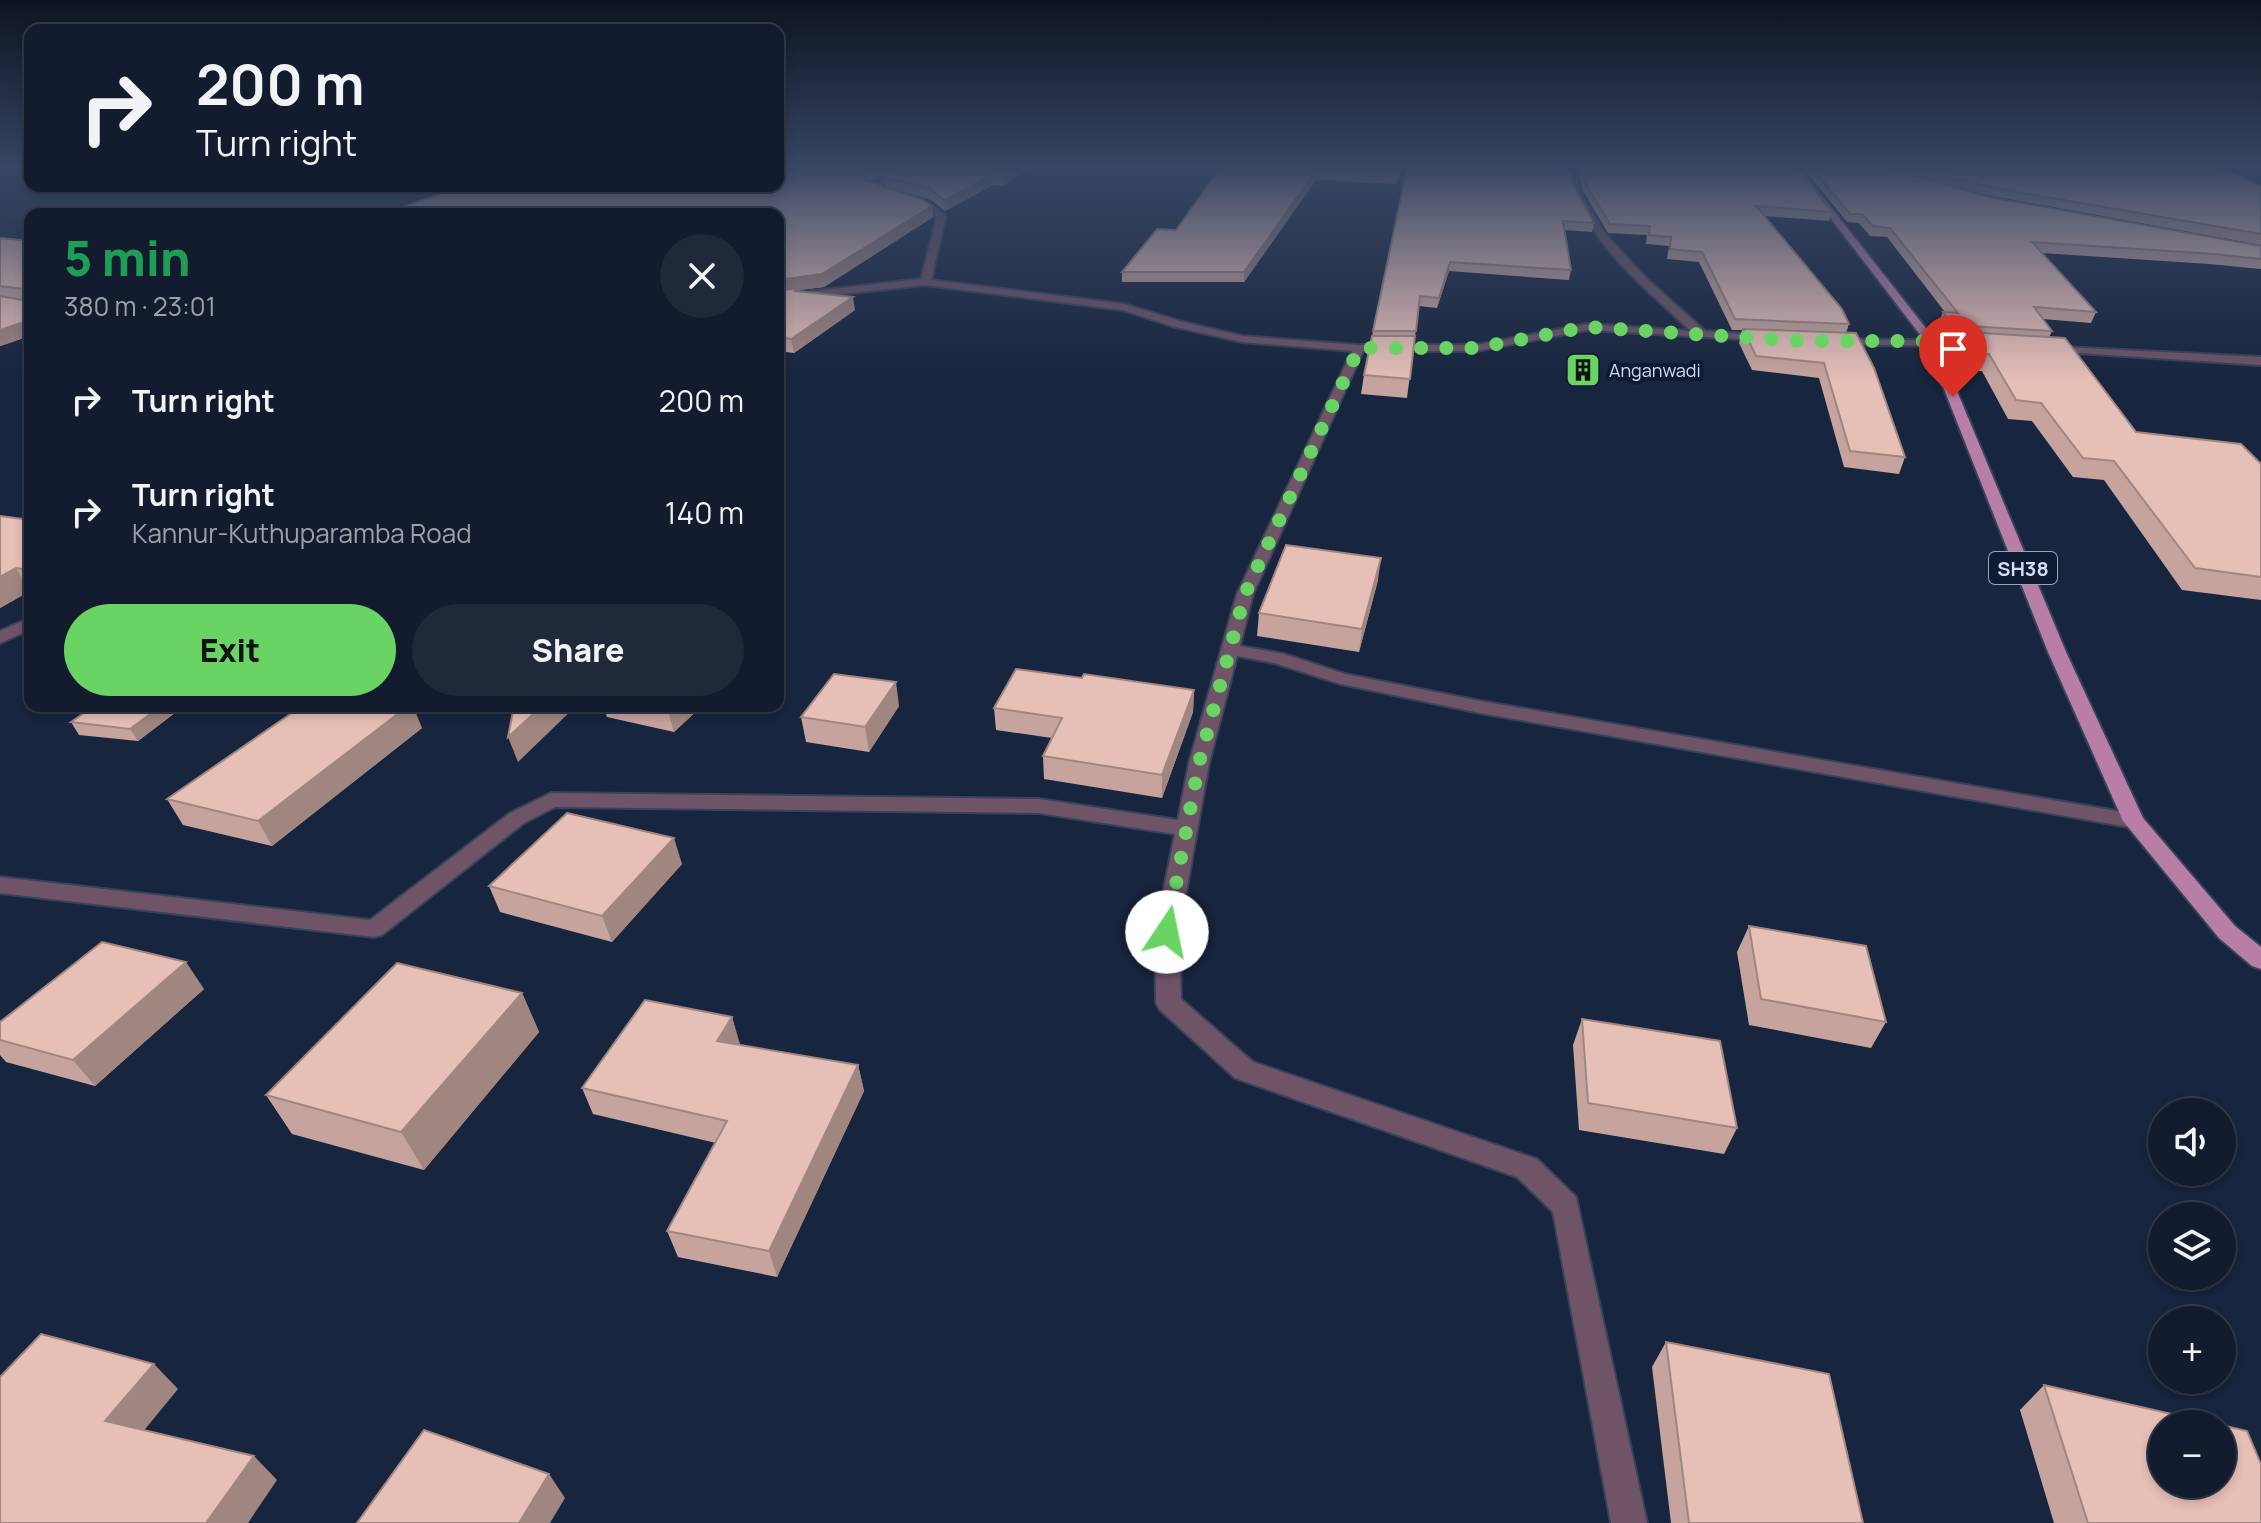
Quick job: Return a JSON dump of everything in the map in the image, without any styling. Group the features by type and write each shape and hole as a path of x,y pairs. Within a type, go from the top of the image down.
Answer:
{"main road":[{"name":"SH38","path":"1851,239 1930,341 2057,652 2134,821 2227,932 2261,960"}],"street":[{"path":"925,282 936,239"},
{"path":"1604,239 1701,334"},
{"path":"784,297 925,282 1124,307 1176,324 1242,339 1359,348 1476,348 1587,327 1785,340"},
{"path":"1828,341 1930,341 2009,346"},
{"path":"2040,347 2261,361"},
{"path":"1359,348 1245,594 1199,763 1167,932 1169,1003 1244,1070 1527,1168 1566,1206 1629,1523"},
{"path":"0,638 24,626"},
{"path":"1230,649 1278,658 1341,679 1480,707 2134,821"},
{"path":"0,885 374,929 517,818 551,800 1039,806 1187,829"}],"building":[{"path":"0,239 24,240 24,289 0,286"},
{"path":"784,239 878,239 822,274 784,279"},
{"path":"1149,239 1267,239 1244,272 1122,272"},
{"path":"1392,239 1566,239 1571,270 1450,262 1439,298 1420,296 1416,331 1373,331"},
{"path":"1671,239 1784,239 1842,309 1849,324 1735,319 1702,252 1670,249"},
{"path":"1899,239 2222,239 2261,246 2261,259 2032,242 2096,312 2034,307 2052,331 1953,325 1943,312 1958,313"},
{"path":"799,288 795,291 853,297 791,339 784,338 784,290"},
{"path":"24,294 24,322 0,330 0,296 23,300"},
{"path":"1743,329 1856,333 1874,368 1905,457 1850,451 1824,363 1756,356"},
{"path":"1965,332 2065,338 2136,432 2241,444 2261,464 2261,577 2195,568 2114,461 2083,458 2041,403 2016,400 1989,354 1981,354"},
{"path":"1372,336 1415,336 1410,379 1364,375"},
{"path":"0,516 24,519 24,569 16,568 0,577"},
{"path":"1286,545 1381,558 1362,629 1259,613"},
{"path":"1016,669 1082,678 1084,674 1194,690 1162,775 1043,756 1062,718 994,708"},
{"path":"834,674 896,682 865,727 801,717"},
{"path":"85,712 153,712 130,729 71,722"},
{"path":"293,712 400,712 258,821 167,799"},
{"path":"513,712 535,712 508,737"},
{"path":"567,813 674,838 602,916 489,886"},
{"path":"1749,926 1866,946 1886,1022 1761,999"},
{"path":"102,942 186,962 73,1060 0,1040 0,1022"},
{"path":"397,963 522,993 401,1132 266,1095"},
{"path":"645,1000 732,1017 717,1041 858,1065 769,1251 667,1231 727,1121 582,1088"},
{"path":"1582,1019 1720,1041 1737,1128 1588,1103"},
{"path":"41,1334 154,1364 105,1421 254,1456 206,1523 0,1523 0,1377"},
{"path":"1666,1342 1829,1374 1863,1523 1689,1523"},
{"path":"2044,1385 2154,1410 2148,1410 2148,1498 2236,1498 2236,1428 2247,1431 2261,1464 2261,1523 2088,1523"},
{"path":"424,1430 549,1474 519,1523 357,1523"}],"place":[{"name":"Anganwadi","path":"1583,370"}],"route":[{"path":"1167,932 1199,763 1245,594 1359,348 1476,348 1587,327 1799,341 1930,341 1953,397"}]}
